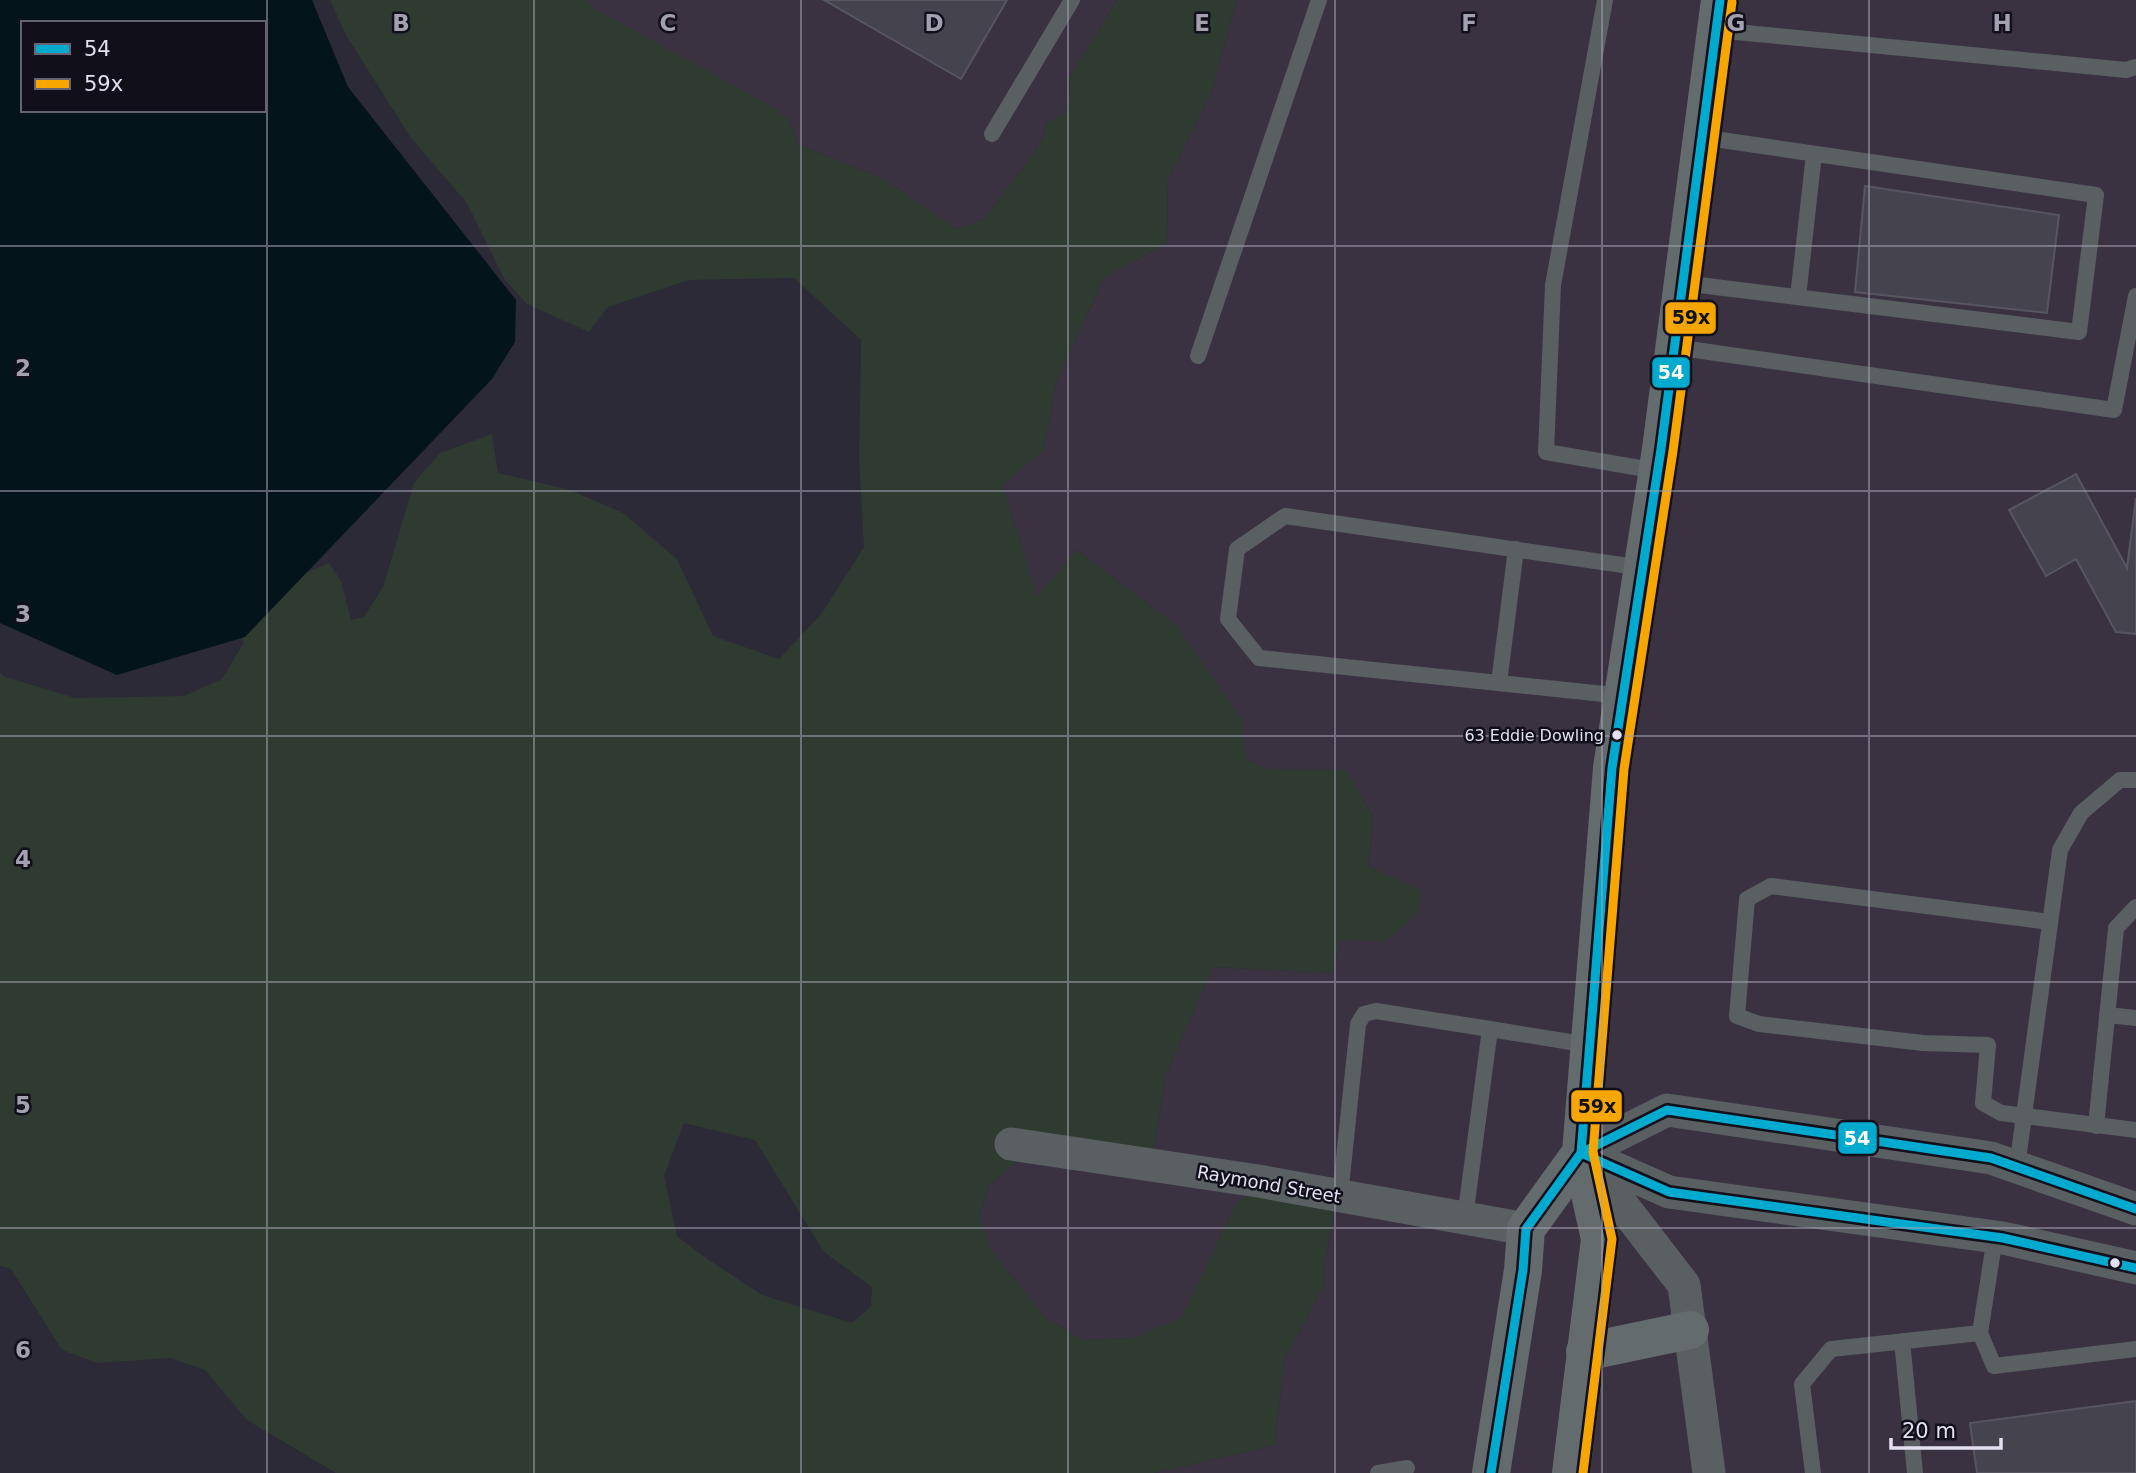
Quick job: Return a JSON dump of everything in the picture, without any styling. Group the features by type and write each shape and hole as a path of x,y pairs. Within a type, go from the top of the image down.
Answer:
{"main road":[{"path":"1571,1473 1600,1239 1581,1153 1612,768 1658,471 1718,15"},
{"path":"1491,1473 1523,1270 1526,1229 1581,1153"},
{"path":"1586,1352 1690,1330"}],"street":[{"path":"1581,1153 1667,1110 1991,1158 2136,1209"},
{"name":"Raymond Street","path":"1011,1144 1340,1196 1526,1229"},
{"path":"1581,1153 1669,1192 1995,1237 2136,1268"},
{"path":"1581,1153 1684,1285 1709,1473"}],"lane":[{"path":"992,134 1072,0"},
{"path":"1198,356 1319,0"},
{"path":"1605,0 1553,285 1546,452 1658,471"},
{"path":"1718,15 2126,70 2136,67"},
{"path":"1682,283 2079,332 2096,195 1702,137"},
{"path":"1798,298 1814,154"},
{"path":"1674,347 2113,410 2136,296"},
{"path":"1623,696 1259,657 1228,619 1235,561 1237,549 1285,516 1643,568"},
{"path":"1499,683 1516,549"},
{"path":"2017,1167 2060,850 2081,813 2120,780 2136,780"},
{"path":"2050,922 1771,886 1747,899 1737,1016 1759,1024 1923,1043 1988,1045 1983,1103 2001,1113 2136,1130"},
{"path":"2095,1126 2116,928 2136,907"},
{"path":"1340,1196 1358,1024 1364,1014 1377,1012 1590,1045"},
{"path":"2107,1015 2136,1018"},
{"path":"1465,1218 1490,1029"},
{"path":"1995,1237 1980,1333 1994,1366 2136,1349"},
{"path":"1813,1473 1802,1384 1831,1349 1980,1333"},
{"path":"1902,1341 1915,1473"},
{"path":"1378,1473 1407,1468"}],"shaded area":[{"path":"0,0 312,0 348,87 516,300 515,342 492,379 245,637 117,675 0,623"},
{"path":"587,0 1117,0 1069,78 1070,96 1064,114 1047,122 1042,139 1031,157 984,219 957,229 884,179 798,144 790,122 597,10"},
{"path":"1237,0 2136,0 2136,1473 1154,1473 1275,1445 1284,1361 1325,1283 1324,1267 1337,1197 1235,1205 1181,1319 1133,1338 1083,1340 1045,1317 992,1251 980,1216 988,1186 1018,1162 1058,1152 1153,1159 1165,1077 1213,967 1332,973 1341,940 1422,891 1368,866 1373,817 1347,770 1269,769 1247,760 1240,718 1176,625 1077,550 1037,597 1003,485 1044,450 1056,383 1104,278 1167,243 1168,180 1212,91"}],"green space":[{"path":"330,0 587,0 597,10 777,109 790,122 798,144 884,179 957,229 984,219 1031,157 1042,139 1047,122 1064,114 1070,96 1069,78 1117,0 1237,0 1212,91 1168,180 1167,243 1104,278 1056,383 1044,450 1003,485 1037,596 1077,550 1176,625 1241,718 1247,760 1269,769 1347,770 1373,817 1368,866 1423,891 1415,917 1386,941 1341,940 1332,973 1213,967 1165,1077 1153,1159 1058,1152 1018,1162 988,1186 980,1216 992,1251 1045,1317 1083,1340 1133,1338 1181,1318 1235,1205 1267,1182 1337,1197 1324,1267 1325,1283 1284,1361 1275,1445 1154,1473 336,1473 247,1420 205,1370 170,1358 97,1363 62,1350 11,1269 0,1266 0,673 75,698 184,696 222,679 243,644 241,615 261,591 329,563 341,581 351,620 364,617 383,587 414,483 440,453 492,434 498,473 570,490 623,513 677,559 713,636 779,659 822,613 864,547 859,459 861,340 794,278 689,280 608,307 589,332 527,304 505,280 467,203 411,138 346,35","holes":["684,1123 755,1140 824,1252 872,1287 871,1306 852,1323 762,1295 677,1236 664,1176"]}],"building":[{"path":"824,0 1007,0 961,79"},
{"path":"1865,186 2059,215 2047,313 1855,292"},
{"path":"2076,474 2127,568 2136,498 2136,634 2116,632 2076,559 2046,576 2009,510"},
{"path":"2136,1401 2136,1473 1977,1473 1970,1423"}],"transit line":[{"name":"54","path":"1491,1473 1523,1270 1526,1229 1581,1153 1612,768 1661,449 1720,0"},
{"name":"59x","path":"1583,1473 1612,1239 1593,1152 1624,769 1673,451 1732,2"},
{"name":"54","path":"1581,1153 1667,1110 1991,1158 2136,1209"},
{"name":"54","path":"1581,1153 1669,1192 2003,1238 2136,1268"}],"place":[{"name":"63 Eddie Dowling","path":"1617,735"}]}
